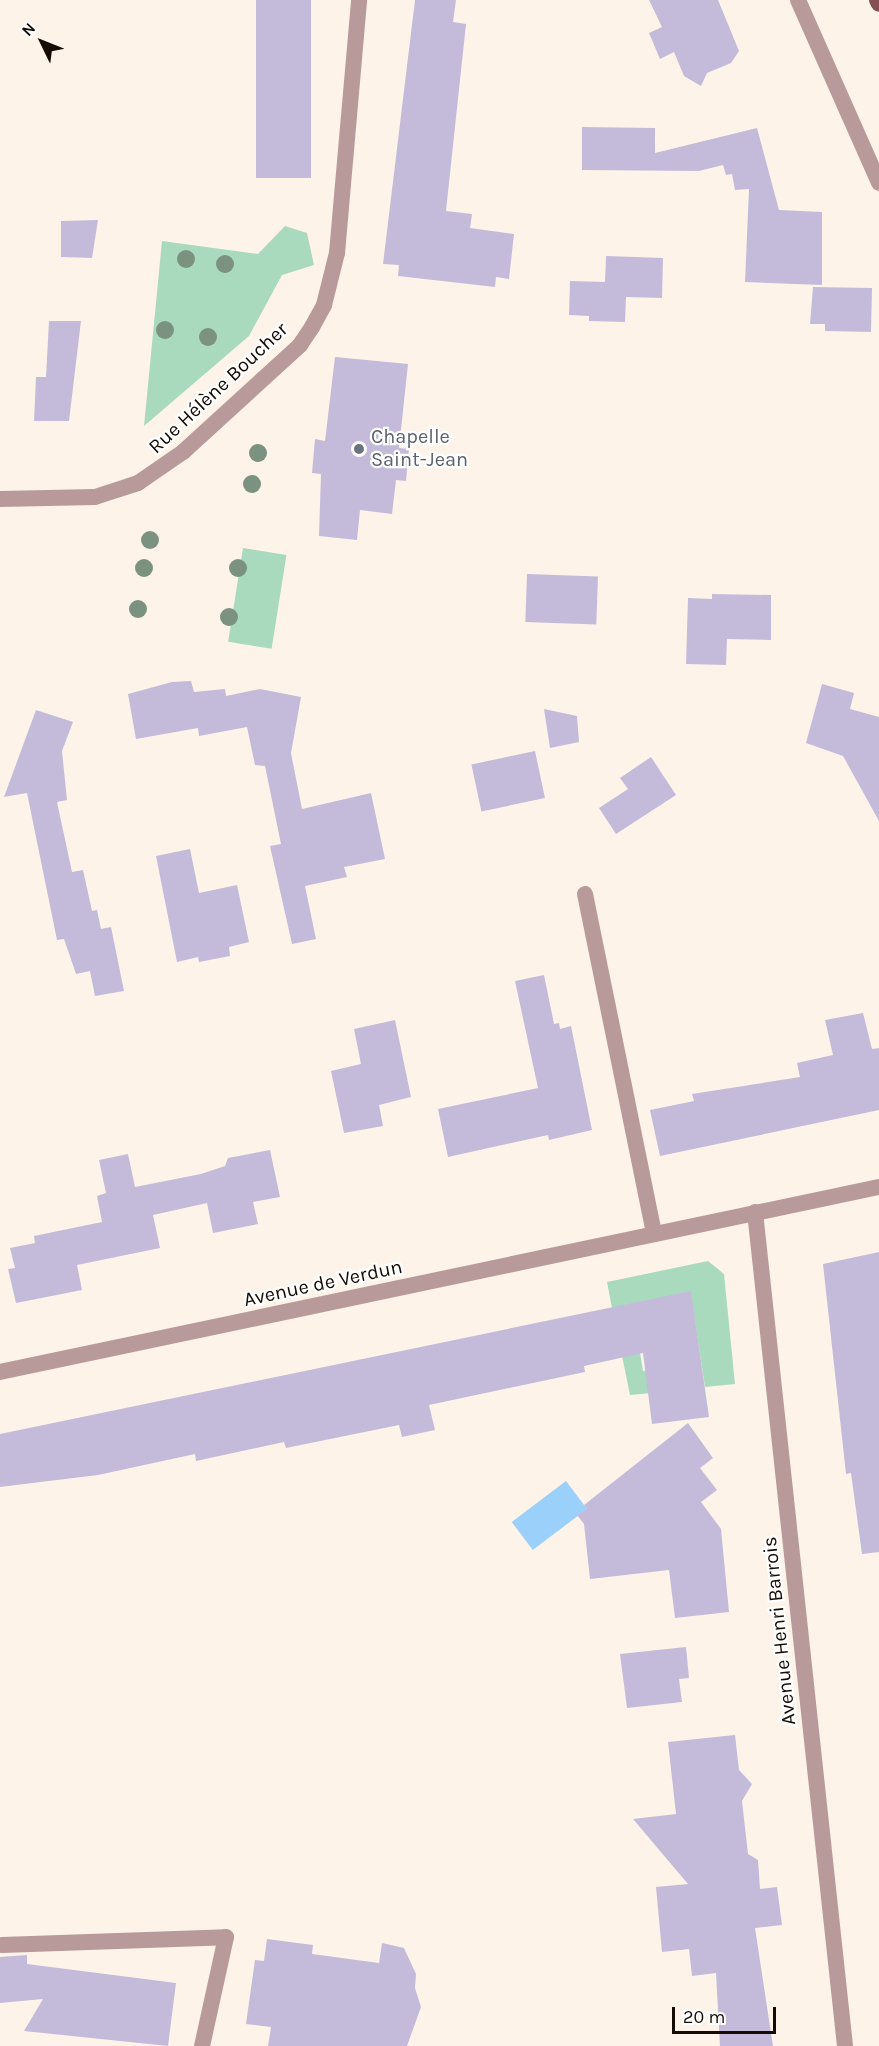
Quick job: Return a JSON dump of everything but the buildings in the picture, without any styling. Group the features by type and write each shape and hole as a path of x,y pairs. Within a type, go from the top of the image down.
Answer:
{"street":[{"name":"Rue Hélène Boucher","path":"0,499 95,497 146,479 192,444 292,352 312,327 324,305 337,253 359,0"},
{"path":"798,0 879,183"},
{"path":"585,894 654,1234"},
{"name":"Avenue de Verdun","path":"0,1372 879,1187"},
{"name":"Avenue Henri Barrois","path":"755,1212 845,2046"},
{"path":"2,1945 226,1936 202,2046"}],"green space":[{"path":"285,226 307,233 314,265 282,275 249,336 144,426 162,241 258,254"},
{"path":"243,548 286,555 272,649 228,642"},
{"path":"708,1261 724,1274 735,1384 705,1387 691,1295 612,1308 607,1282"},
{"path":"639,1347 643,1371 658,1369 661,1392 630,1395 621,1351"}],"water":[{"path":"566,1481 587,1509 533,1550 512,1522"}],"place":[{"name":"Chapelle Saint-Jean","path":"359,449"}]}
